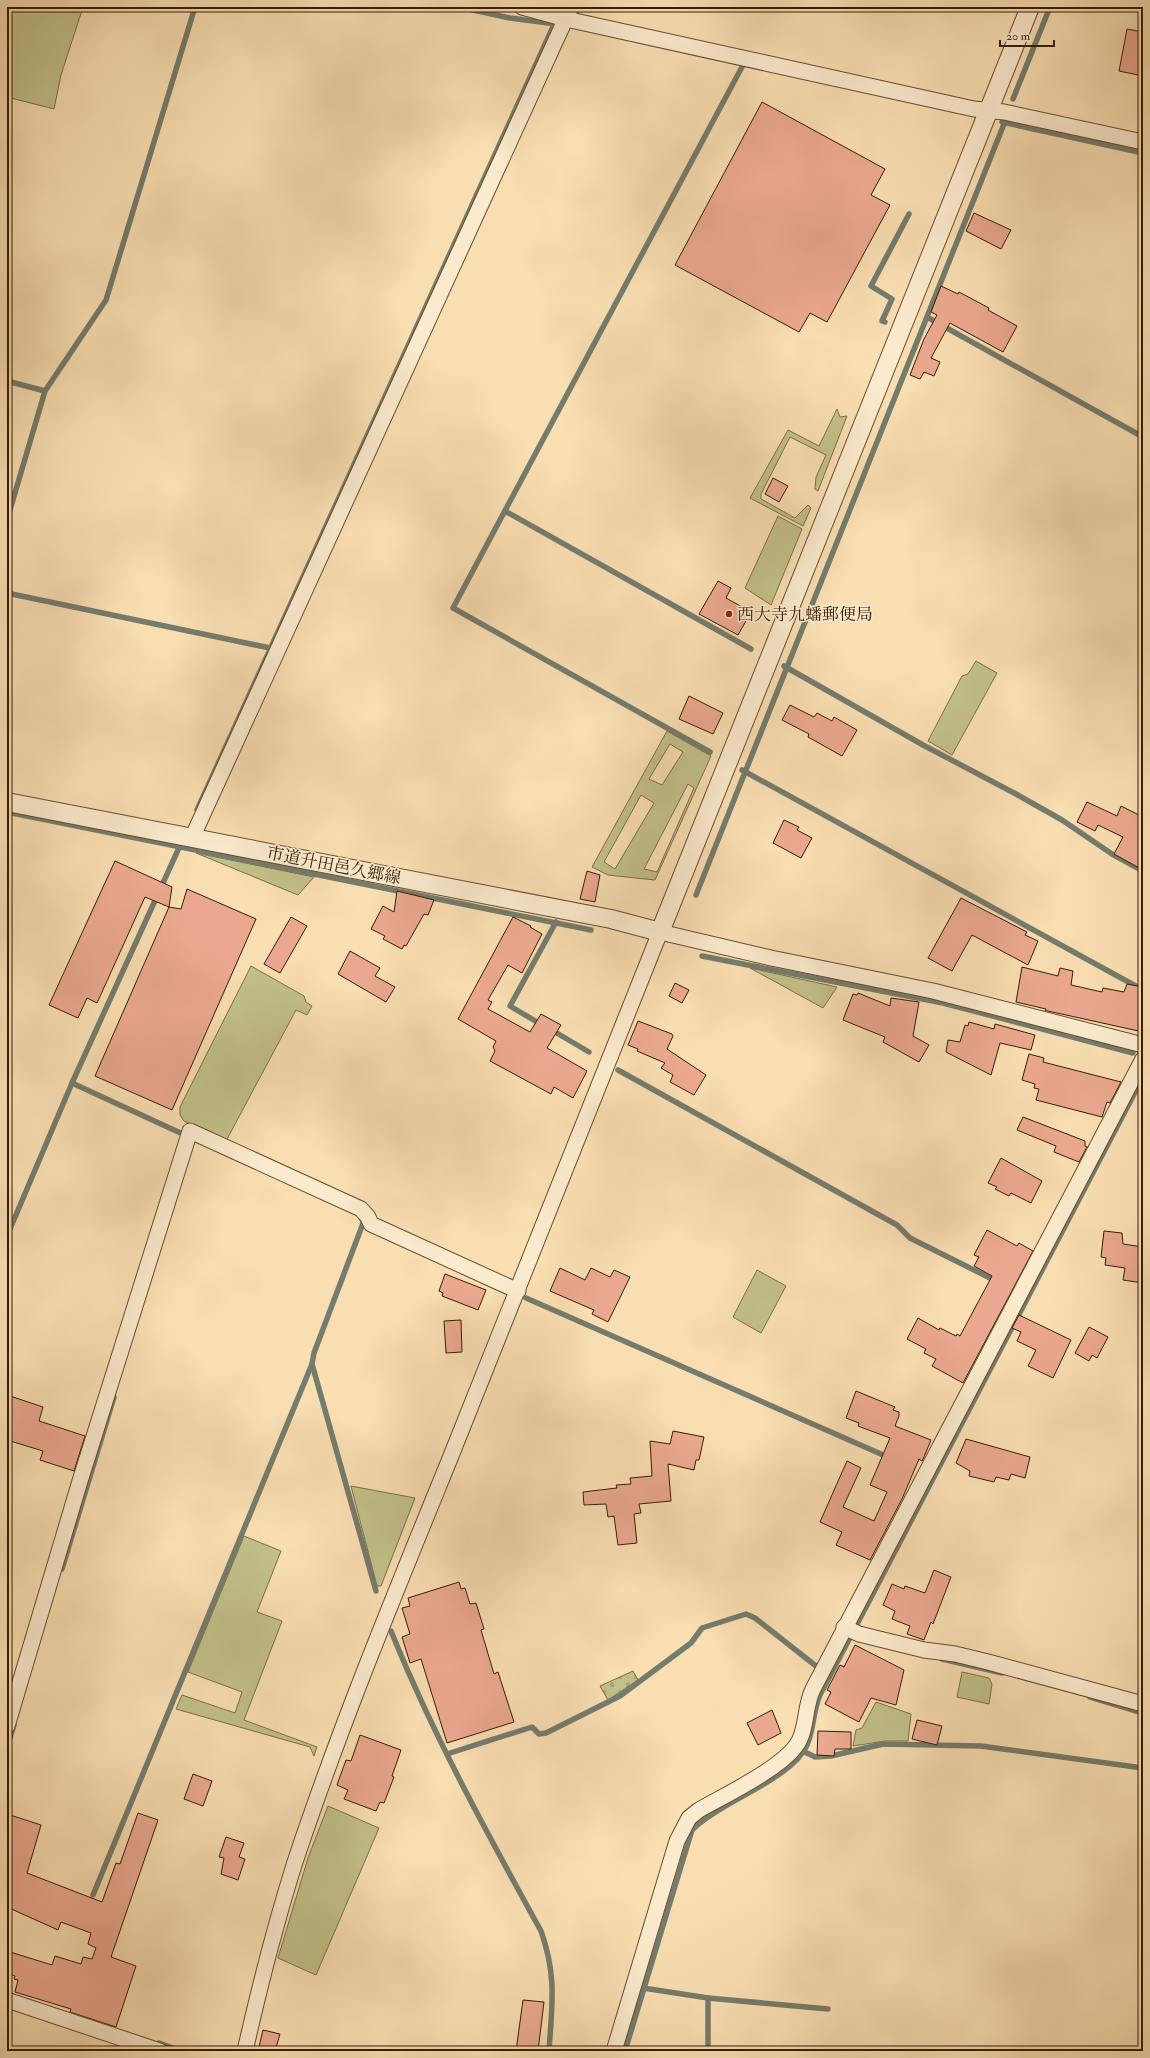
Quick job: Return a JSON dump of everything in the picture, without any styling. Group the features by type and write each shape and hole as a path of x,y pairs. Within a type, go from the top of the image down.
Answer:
{"street":[{"path":"522,7 563,18 974,109 989,110 1143,142"},
{"path":"245,2051 263,1973 291,1875 326,1771 366,1666 518,1290 1030,7"},
{"path":"187,837 563,18"},
{"name":"市道升田邑久郷線","path":"7,802 611,919 660,932"},
{"path":"660,932 771,958 933,991 1143,1045"},
{"path":"614,2051 677,1841 688,1818 781,1761 794,1749 801,1738 807,1701 851,1630 1143,1059"},
{"path":"7,1726 80,1481 190,1131 361,1210 368,1217 371,1224 518,1290"},
{"path":"851,1630 924,1650 956,1654 988,1662 1143,1704"},
{"path":"7,2000 160,2051"}],"green space":[{"path":"7,7 83,7 61,75 54,109 7,97"},
{"path":"837,409 840,417 847,416 818,491 815,489 816,477 826,455 790,437 761,494 761,499 795,518 808,505 811,508 803,526 750,498 788,430 819,446"},
{"path":"778,516 802,529 771,605 745,588"},
{"path":"976,661 997,673 952,755 928,741 962,676 968,674"},
{"path":"667,731 711,756 655,880 608,875 592,867","holes":["670,744 683,752 662,785 649,779","688,784 694,788 657,872 644,869","641,795 654,803 615,869 604,862"]},
{"path":"196,853 314,877 298,895"},
{"path":"251,966 304,996 306,1002 312,1006 307,1015 296,1010 226,1141 184,1121 180,1115 180,1107"},
{"path":"750,968 837,987 823,1008"},
{"path":"757,1270 786,1286 761,1333 733,1317"},
{"path":"351,1486 415,1498 381,1586 377,1586"},
{"path":"244,1536 281,1551 257,1612 282,1621 244,1720 317,1747 314,1756 310,1747 176,1709 182,1695 235,1713 242,1692 188,1672"},
{"path":"633,1671 638,1680 608,1700 600,1686"},
{"path":"962,1672 989,1678 992,1684 989,1704 957,1697"},
{"path":"876,1702 911,1714 908,1741 885,1741 853,1746 856,1730 862,1728"},
{"path":"328,1806 379,1828 316,1975 278,1958 308,1858"}],"building":[{"path":"1127,29 1143,32 1143,76 1119,71"},
{"path":"762,102 885,169 871,195 890,205 827,322 810,313 799,332 675,265"},
{"path":"974,213 1011,230 1001,249 966,231"},
{"path":"941,286 958,294 959,292 989,308 988,310 1017,326 1003,352 950,323 931,358 940,362 934,376 924,372 920,379 910,375 924,339 937,315 931,312"},
{"path":"773,478 788,486 779,502 765,494"},
{"path":"718,581 731,588 726,598 751,612 738,635 699,614"},
{"path":"689,696 723,713 713,734 679,719"},
{"path":"790,705 814,717 817,713 832,721 834,717 857,730 842,756 808,737 809,734 782,720"},
{"path":"1087,802 1117,816 1121,806 1143,817 1143,870 1114,854 1123,837 1098,825 1095,831 1077,822"},
{"path":"784,820 799,827 797,830 812,838 801,858 773,843"},
{"path":"115,861 172,887 169,907 145,897 97,1003 87,998 78,1018 49,1005"},
{"path":"587,871 600,875 595,902 580,899"},
{"path":"187,889 256,919 172,1110 95,1076 169,907 181,909"},
{"path":"397,891 434,900 428,915 424,914 406,946 404,945 402,949 383,939 385,936 371,929 383,906 394,912"},
{"path":"961,898 1027,932 1025,935 1038,941 1028,965 972,935 952,971 928,958"},
{"path":"291,917 307,926 280,973 264,964"},
{"path":"513,917 531,926 530,927 542,934 522,973 508,965 488,1000 492,1002 488,1009 530,1032 541,1014 561,1025 547,1048 587,1071 573,1098 554,1087 551,1094 490,1061 495,1051 493,1047 496,1041 458,1019"},
{"path":"350,951 380,968 375,976 395,987 386,1002 338,974"},
{"path":"1022,967 1058,976 1060,968 1073,971 1071,985 1102,992 1103,988 1124,992 1127,984 1143,987 1143,1032 1045,1011 1046,1009 1016,1002"},
{"path":"675,983 689,990 682,1003 669,996"},
{"path":"858,993 890,1006 891,998 919,1002 913,1036 929,1045 919,1062 883,1042 885,1037 843,1020 853,994 857,995"},
{"path":"638,1021 672,1034 673,1036 667,1049 706,1075 694,1095 670,1082 673,1075 661,1068 665,1063 637,1051 638,1049 628,1045"},
{"path":"969,1022 994,1029 995,1024 1035,1035 1031,1050 1000,1043 991,1075 946,1052 948,1040 960,1042 965,1025 968,1026"},
{"path":"1029,1054 1044,1058 1043,1062 1121,1082 1110,1103 1107,1102 1102,1117 1036,1100 1039,1089 1034,1088 1035,1084 1022,1080"},
{"path":"1023,1117 1085,1141 1085,1146 1087,1147 1079,1162 1054,1152 1056,1146 1017,1130"},
{"path":"1001,1158 1042,1181 1031,1203 1011,1193 1009,1196 995,1189 997,1187 988,1183"},
{"path":"987,1230 1017,1246 1019,1243 1033,1251 963,1383 932,1366 936,1359 924,1353 926,1349 907,1339 918,1318 939,1330 940,1328 956,1336 957,1334 960,1336 992,1276 974,1266 979,1257 974,1255"},
{"path":"1104,1231 1122,1233 1123,1244 1143,1247 1143,1283 1123,1280 1125,1268 1105,1265 1106,1258 1101,1257"},
{"path":"560,1268 585,1280 591,1268 610,1277 614,1270 630,1277 608,1322 592,1314 594,1310 550,1291"},
{"path":"445,1274 486,1290 478,1310 442,1296 443,1293 439,1291"},
{"path":"1019,1315 1071,1340 1053,1378 1028,1366 1036,1350 1017,1341 1021,1332 1012,1328"},
{"path":"461,1320 462,1352 446,1353 444,1321"},
{"path":"1089,1327 1108,1337 1097,1358 1092,1355 1089,1361 1075,1353"},
{"path":"856,1391 895,1407 893,1410 899,1412 899,1416 895,1426 931,1440 922,1461 919,1459 902,1499 870,1560 836,1545 842,1532 820,1522 847,1461 861,1468 843,1507 874,1521 887,1492 870,1485 890,1438 858,1426 859,1423 846,1418"},
{"path":"7,1395 43,1407 39,1421 85,1436 74,1471 40,1460 43,1451 7,1440"},
{"path":"673,1431 704,1437 699,1460 696,1460 694,1470 668,1464 671,1501 639,1504 641,1513 634,1514 637,1543 618,1545 614,1516 608,1517 606,1504 584,1505 583,1492 617,1488 616,1485 631,1484 630,1478 652,1476 650,1441 670,1444"},
{"path":"966,1439 1030,1457 1025,1478 1011,1474 1009,1480 996,1477 994,1482 969,1476 970,1471 956,1463"},
{"path":"934,1570 951,1577 933,1624 931,1622 924,1640 907,1634 910,1626 892,1619 895,1611 883,1605 892,1584 904,1589 905,1586 925,1593"},
{"path":"459,1582 461,1589 465,1588 470,1604 476,1603 484,1629 481,1630 494,1674 498,1672 514,1722 447,1743 421,1659 410,1663 402,1637 410,1634 402,1608 410,1606 408,1598"},
{"path":"855,1645 904,1670 896,1705 871,1698 859,1722 825,1704 831,1692 827,1690 840,1665 844,1667"},
{"path":"772,1710 781,1733 758,1745 747,1723"},
{"path":"917,1720 942,1726 937,1745 912,1739"},
{"path":"818,1731 851,1732 851,1749 835,1749 834,1756 817,1755"},
{"path":"360,1735 401,1750 392,1776 394,1777 384,1803 380,1802 376,1811 344,1799 348,1790 337,1785 346,1760 351,1761"},
{"path":"193,1774 212,1781 203,1806 184,1799"},
{"path":"138,1813 158,1820 111,1957 136,1966 116,2027 70,2012 71,2009 15,1992 18,1980 14,1979 15,1976 7,1973 7,1951 52,1965 55,1956 81,1964 83,1957 92,1959 96,1948 88,1944 91,1933 61,1922 58,1930 7,1907 7,1814 41,1825 27,1873 102,1902 116,1863 120,1864"},
{"path":"226,1837 244,1843 239,1857 245,1859 238,1880 221,1874 224,1858 219,1857"},
{"path":"523,2000 544,2002 538,2051 516,2051"},
{"path":"263,2030 280,2034 275,2051 258,2051"}],"waterway":[{"path":"7,520 45,391 106,300 195,7"},
{"path":"459,7 510,18 556,24"},
{"path":"197,810 562,7"},
{"path":"1013,99 1050,7"},
{"path":"710,752 453,608 743,65"},
{"path":"696,895 1006,119"},
{"path":"1002,122 1143,153"},
{"path":"885,322 882,321 892,299 871,286 909,214"},
{"path":"927,317 1143,437"},
{"path":"7,381 45,391"},
{"path":"505,511 751,649"},
{"path":"7,593 270,648"},
{"path":"784,666 923,745 1062,820 1112,854 1143,871"},
{"path":"742,770 1143,990"},
{"path":"7,812 591,930"},
{"path":"7,1236 72,1083 183,839"},
{"path":"542,1025 510,1006 556,922"},
{"path":"702,956 943,1003 1133,1053"},
{"path":"550,1029 589,1052"},
{"path":"618,1070 897,1225 910,1238 996,1281"},
{"path":"625,2051 692,1830 720,1809 771,1780 786,1769 799,1758 807,1745 820,1695 1143,1077"},
{"path":"72,1083 187,1136"},
{"path":"361,1218 363,1221 362,1226 314,1353 312,1364 376,1591"},
{"path":"526,1298 890,1458"},
{"path":"93,1895 312,1364"},
{"path":"62,1569 114,1397"},
{"path":"447,1754 532,1727 539,1734 546,1733 620,1696 691,1643 702,1628 746,1614 755,1618 816,1666"},
{"path":"391,1631 407,1670 443,1746 541,1931 549,1962 552,1991 549,2051"},
{"path":"942,1659 1002,1673"},
{"path":"1090,1697 1143,1713"},
{"path":"7,1747 14,1725"},
{"path":"803,1751 815,1757 831,1756 883,1744 981,1746 1143,1768"},
{"path":"643,1988 708,1998 708,2051"},
{"path":"708,1998 828,2009"},
{"path":"159,2043 181,2051"}],"place":[{"name":"西大寺九蟠郵便局","path":"729,614"}]}
